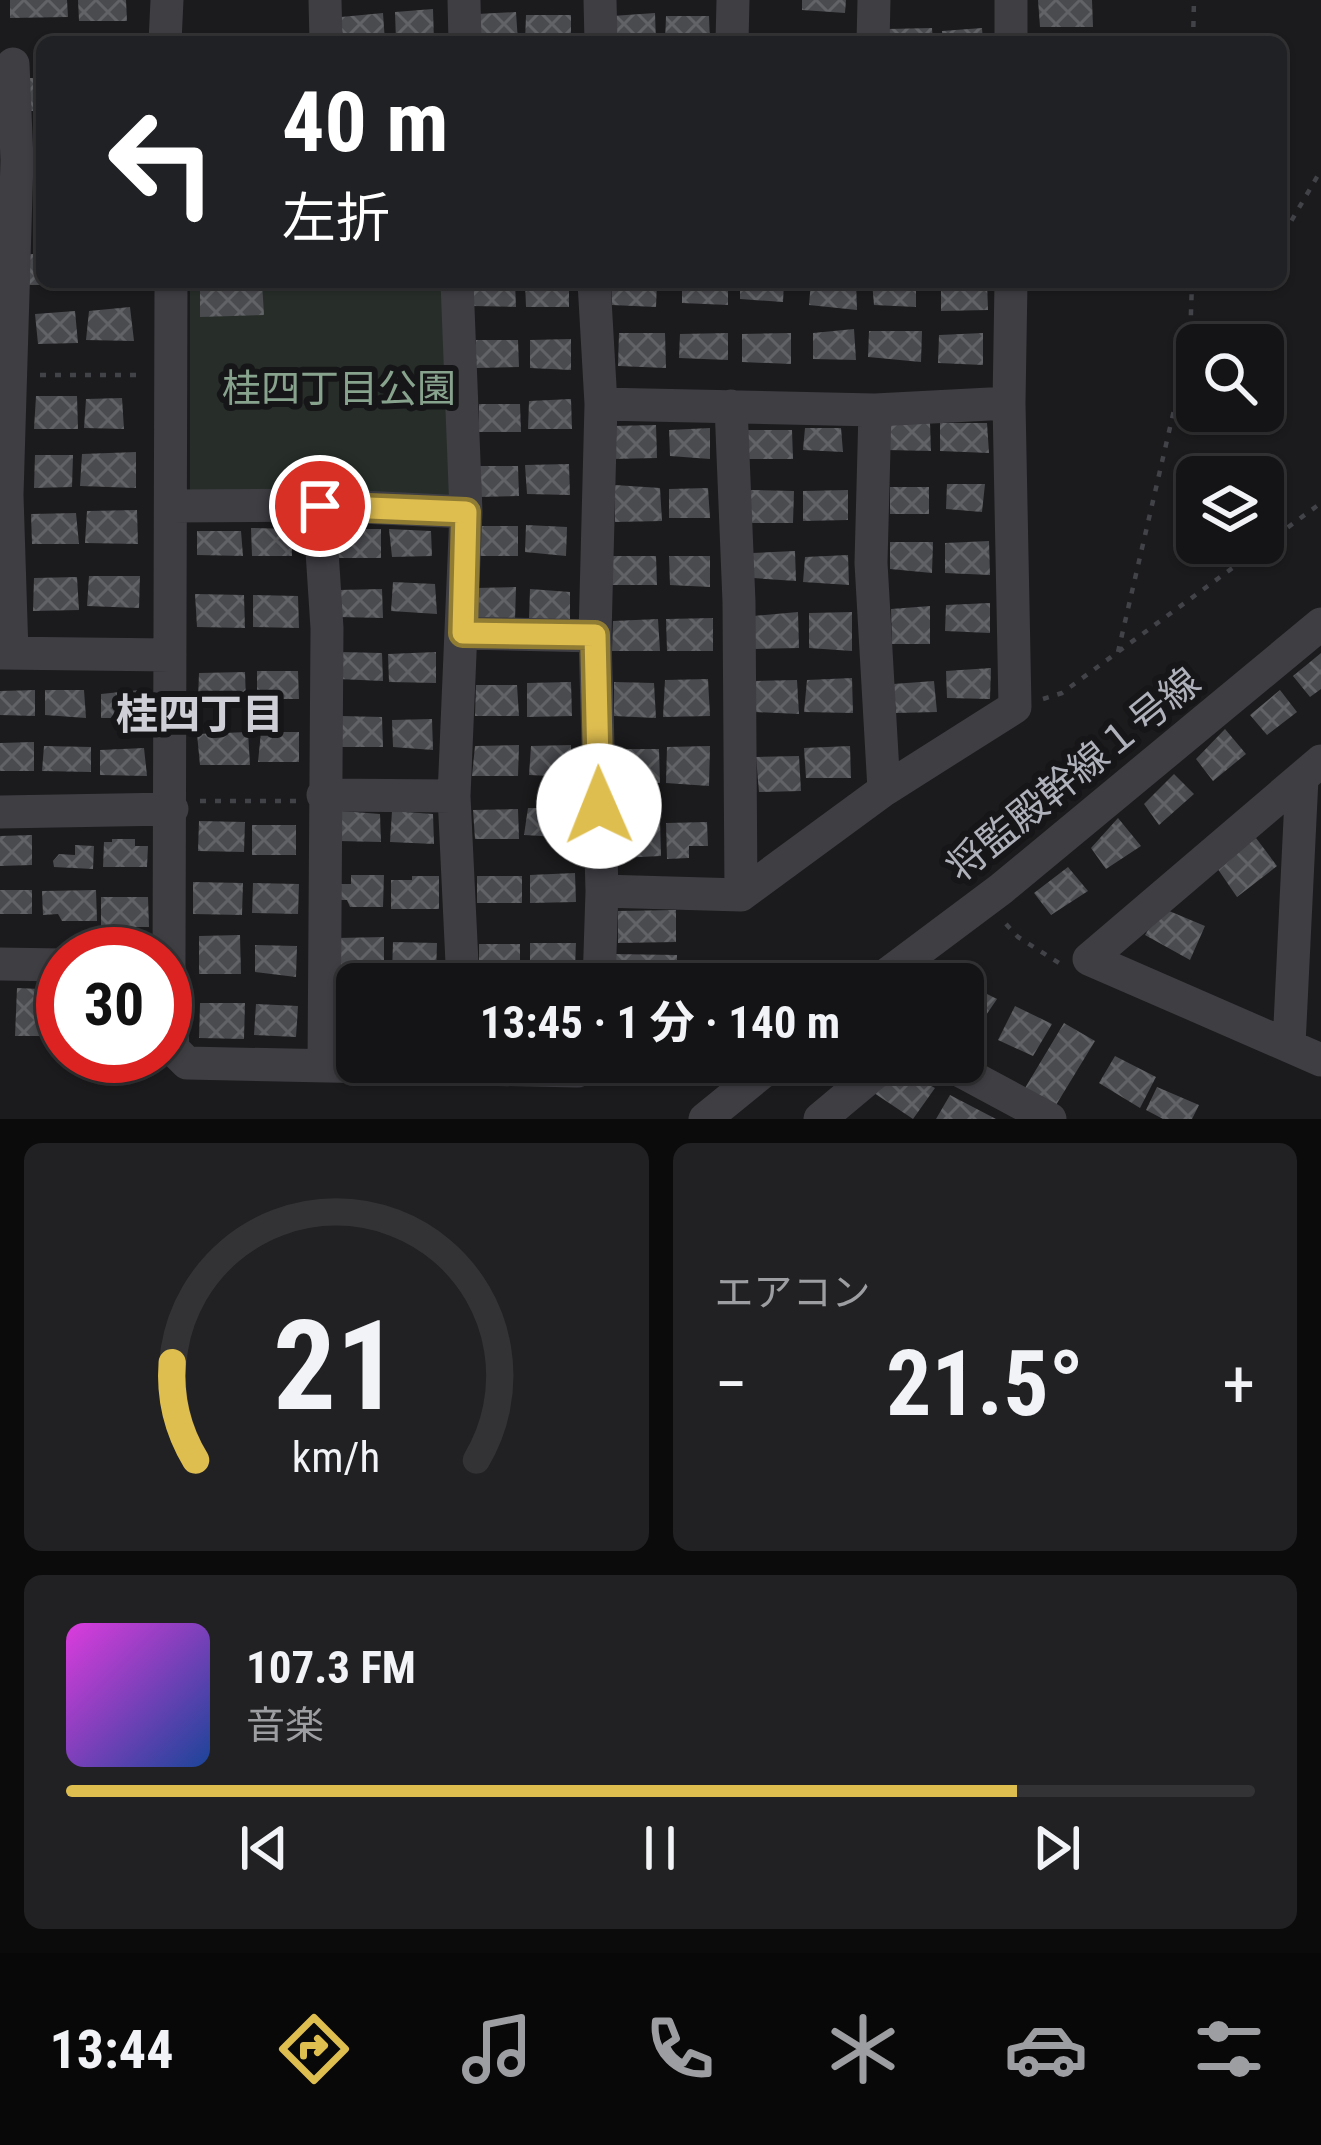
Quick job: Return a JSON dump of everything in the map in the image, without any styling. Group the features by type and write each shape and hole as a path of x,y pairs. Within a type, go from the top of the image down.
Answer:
{"street":[{"path":"165,36 166,0"},
{"path":"325,0 326,36"},
{"path":"464,0 465,36"},
{"path":"600,0 601,36"},
{"path":"732,36 733,0"},
{"path":"873,36 874,0"},
{"path":"1011,0 1011,36"},
{"path":"18,64 4,495 6,653 170,655"},
{"path":"168,927 171,288"},
{"path":"457,288 466,512 454,796 462,963"},
{"path":"594,288 601,404 595,635 600,963"},
{"path":"602,891 741,895 884,790 1015,707 1011,288"},
{"path":"601,404 875,410 1009,403"},
{"path":"730,406 739,602 741,895"},
{"path":"875,410 871,563 884,790"},
{"path":"171,506 466,512"},
{"path":"320,506 327,628 324,1064"},
{"name":"将監殿幹線１号線","path":"902,963 1001,890 1321,624"},
{"path":"463,633 595,635"},
{"path":"1312,770 1089,959 1321,1060"},
{"path":"1289,1045 1312,770"},
{"path":"323,795 454,796"},
{"path":"0,812 172,809"},
{"path":"0,964 36,965"},
{"path":"192,1063 336,1064"},
{"path":"705,1119 749,1083"},
{"path":"820,1119 863,1083"},
{"path":"983,1083 1050,1119"}],"path":[{"path":"1193,36 1194,0"},
{"path":"1287,226 1321,170"},
{"path":"1118,652 1190,340 1192,288"},
{"path":"10,374 171,375"},
{"path":"1015,707 1062,693 1321,503"},
{"path":"172,809 198,801 304,801 323,795"}],"green space":[{"name":"桂四丁目公園","path":"190,288 444,288 451,498 190,490"}],"building":[{"path":"10,0 67,0 68,17 10,18"},
{"path":"78,0 126,0 127,21 79,21"},
{"path":"802,0 846,0 845,13 802,10"},
{"path":"1038,0 1092,0 1093,27 1040,27"},
{"path":"433,9 434,36 396,36 395,12"},
{"path":"516,12 518,36 477,36 477,14"},
{"path":"383,13 385,36 343,36 341,17"},
{"path":"655,13 656,36 613,36 612,16"},
{"path":"526,15 571,15 571,36 525,36"},
{"path":"666,16 709,16 710,36 665,36"},
{"path":"932,28 933,36 888,36 887,29"},
{"path":"982,28 983,36 942,36 942,31"},
{"path":"25,78 36,78 36,111 28,111"},
{"path":"29,254 36,254 36,285 29,285"},
{"path":"200,288 262,288 264,315 200,317"},
{"path":"473,288 515,288 516,307 472,306"},
{"path":"525,288 569,288 569,307 526,307"},
{"path":"611,288 657,288 656,307 612,305"},
{"path":"682,288 728,288 728,305 682,303"},
{"path":"740,288 784,288 783,302 740,299"},
{"path":"810,288 856,288 857,310 809,305"},
{"path":"873,288 916,288 916,307 874,305"},
{"path":"941,288 987,288 988,310 941,311"},
{"path":"130,307 134,341 86,340 89,311"},
{"path":"75,311 78,343 38,344 35,314"},
{"path":"854,329 856,360 813,359 813,333"},
{"path":"869,331 922,331 921,362 868,357"},
{"path":"619,333 665,333 666,368 618,366"},
{"path":"728,333 728,360 679,358 680,334"},
{"path":"791,333 791,364 742,362 742,334"},
{"path":"983,333 983,365 938,363 939,335"},
{"path":"571,339 571,370 530,368 530,340"},
{"path":"476,340 518,340 519,367 476,368"},
{"path":"36,396 77,396 78,429 34,429"},
{"path":"122,398 124,429 84,428 86,399"},
{"path":"571,399 572,429 528,429 529,401"},
{"path":"479,404 520,404 521,432 479,432"},
{"path":"930,423 931,451 887,450 890,425"},
{"path":"940,423 987,423 989,453 940,451"},
{"path":"656,425 657,458 612,459 612,426"},
{"path":"710,428 710,459 670,456 669,430"},
{"path":"805,428 841,428 843,452 803,450"},
{"path":"746,430 792,430 793,459 748,459"},
{"path":"136,452 136,488 80,486 82,454"},
{"path":"35,455 73,455 72,487 34,488"},
{"path":"569,464 570,495 527,494 525,465"},
{"path":"475,466 518,466 519,496 478,497"},
{"path":"947,484 985,484 982,512 946,509"},
{"path":"615,485 660,488 662,521 615,522"},
{"path":"890,487 929,487 929,514 890,514"},
{"path":"708,488 710,518 669,518 669,489"},
{"path":"751,490 794,491 793,523 750,523"},
{"path":"848,490 848,520 803,521 803,491"},
{"path":"137,510 138,544 85,543 87,511"},
{"path":"76,513 79,544 32,544 31,514"},
{"path":"526,525 567,527 566,556 525,552"},
{"path":"475,526 518,526 518,556 475,556"},
{"path":"251,528 292,529 292,556 252,556"},
{"path":"335,529 381,529 381,558 335,558"},
{"path":"389,529 431,531 432,556 392,557"},
{"path":"197,531 241,531 243,556 197,555"},
{"path":"989,541 990,575 945,573 945,543"},
{"path":"890,542 933,542 932,573 890,569"},
{"path":"795,551 796,581 753,578 752,553"},
{"path":"848,555 849,585 803,582 805,557"},
{"path":"610,556 656,556 657,585 610,585"},
{"path":"669,556 710,556 710,587 670,585"},
{"path":"89,576 140,576 139,608 87,606"},
{"path":"77,577 79,610 33,611 34,578"},
{"path":"393,582 435,584 437,614 391,611"},
{"path":"516,587 515,621 476,619 475,588"},
{"path":"382,589 383,618 338,617 338,590"},
{"path":"530,589 570,592 570,621 529,619"},
{"path":"195,594 244,595 245,628 197,627"},
{"path":"253,595 298,596 299,628 253,627"},
{"path":"990,603 990,633 945,631 946,605"},
{"path":"930,606 930,644 892,644 891,609"},
{"path":"798,612 799,648 754,649 753,616"},
{"path":"852,612 852,651 809,648 809,613"},
{"path":"713,618 713,651 667,651 666,619"},
{"path":"658,619 660,651 612,651 613,621"},
{"path":"340,652 382,653 383,681 338,679"},
{"path":"436,652 436,683 389,682 388,654"},
{"path":"1321,653 1321,689 1310,697 1293,676"},
{"path":"991,668 990,699 947,698 946,671"},
{"path":"257,671 298,671 299,699 257,699"},
{"path":"245,672 246,701 198,699 199,673"},
{"path":"852,678 853,713 804,712 807,680"},
{"path":"708,679 710,716 663,717 665,680"},
{"path":"797,680 799,714 755,712 754,681"},
{"path":"934,681 937,712 896,713 893,684"},
{"path":"571,682 572,716 527,717 527,683"},
{"path":"614,682 654,683 656,718 614,716"},
{"path":"476,685 517,685 519,716 475,716"},
{"path":"149,689 152,718 101,718 101,694"},
{"path":"35,690 35,716 0,715 0,691"},
{"path":"45,690 84,690 86,718 45,715"},
{"path":"1280,690 1297,712 1267,735 1250,715"},
{"path":"341,716 382,717 383,747 339,747"},
{"path":"432,719 433,750 393,747 392,720"},
{"path":"1225,729 1246,754 1213,781 1196,759"},
{"path":"248,732 250,765 200,765 197,734"},
{"path":"261,732 299,732 299,762 258,762"},
{"path":"34,742 34,771 0,771 0,743"},
{"path":"519,745 518,776 472,776 475,746"},
{"path":"571,745 572,777 529,775 531,746"},
{"path":"44,746 91,747 91,772 42,771"},
{"path":"710,746 709,786 666,783 667,747"},
{"path":"850,746 851,778 806,778 804,748"},
{"path":"144,748 147,776 100,775 100,750"},
{"path":"616,749 659,749 660,783 616,781"},
{"path":"799,756 801,791 759,792 756,757"},
{"path":"1174,774 1194,794 1159,825 1144,804"},
{"path":"528,808 575,808 576,838 524,835"},
{"path":"518,809 519,839 475,839 473,810"},
{"path":"341,811 380,814 381,842 339,841"},
{"path":"392,811 433,814 434,844 390,842"},
{"path":"660,818 661,856 619,858 618,819"},
{"path":"1118,818 1141,846 1106,869 1091,848"},
{"path":"199,821 245,822 244,852 198,851"},
{"path":"707,822 708,846 689,846 689,858 667,859 666,823"},
{"path":"252,825 296,825 296,855 252,855"},
{"path":"32,835 32,865 0,866 0,836"},
{"path":"1256,838 1277,866 1237,897 1215,865"},
{"path":"135,839 135,846 148,846 147,867 103,867 104,842"},
{"path":"75,845 94,846 93,869 54,867 59,854 75,855"},
{"path":"1068,867 1088,891 1051,915 1034,893"},
{"path":"575,873 576,902 530,903 530,875"},
{"path":"351,875 384,875 383,907 350,907 347,900 336,900 336,884 351,884"},
{"path":"412,876 439,876 439,909 391,909 391,880 412,880"},
{"path":"477,876 522,876 522,903 477,903"},
{"path":"193,882 243,883 242,915 193,914"},
{"path":"253,883 299,884 298,914 252,913"},
{"path":"0,890 32,890 32,914 0,914"},
{"path":"96,890 97,921 62,921 58,914 43,915 42,891"},
{"path":"101,897 148,897 149,927 101,927"},
{"path":"1162,908 1205,926 1190,960 1145,935"},
{"path":"676,910 676,942 618,943 618,911"},
{"path":"240,935 241,974 199,974 199,936"},
{"path":"384,937 384,963 337,963 337,938"},
{"path":"393,942 437,943 436,963 392,963"},
{"path":"530,943 576,943 575,963 530,963"},
{"path":"479,944 520,944 520,963 479,963"},
{"path":"255,945 297,946 296,977 255,972"},
{"path":"613,954 677,955 677,963 613,963"},
{"path":"17,988 36,989 36,1036 15,1036"},
{"path":"984,992 997,999 984,1018"},
{"path":"200,1003 245,1003 244,1039 199,1038"},
{"path":"256,1004 298,1006 296,1037 254,1035"},
{"path":"1015,1006 1052,1024 1033,1056 998,1040"},
{"path":"1064,1023 1095,1041 1056,1105 1025,1088"},
{"path":"1115,1056 1156,1077 1140,1108 1099,1083"},
{"path":"879,1083 926,1083 935,1088 913,1119 871,1091"},
{"path":"1157,1087 1199,1105 1192,1119 1163,1119 1146,1110"},
{"path":"950,1095 996,1119 936,1119"}],"district":[{"name":"桂四丁目","path":"200,714"}],"route":[{"path":"320,506 466,512 463,633 595,635 599,806"}]}
